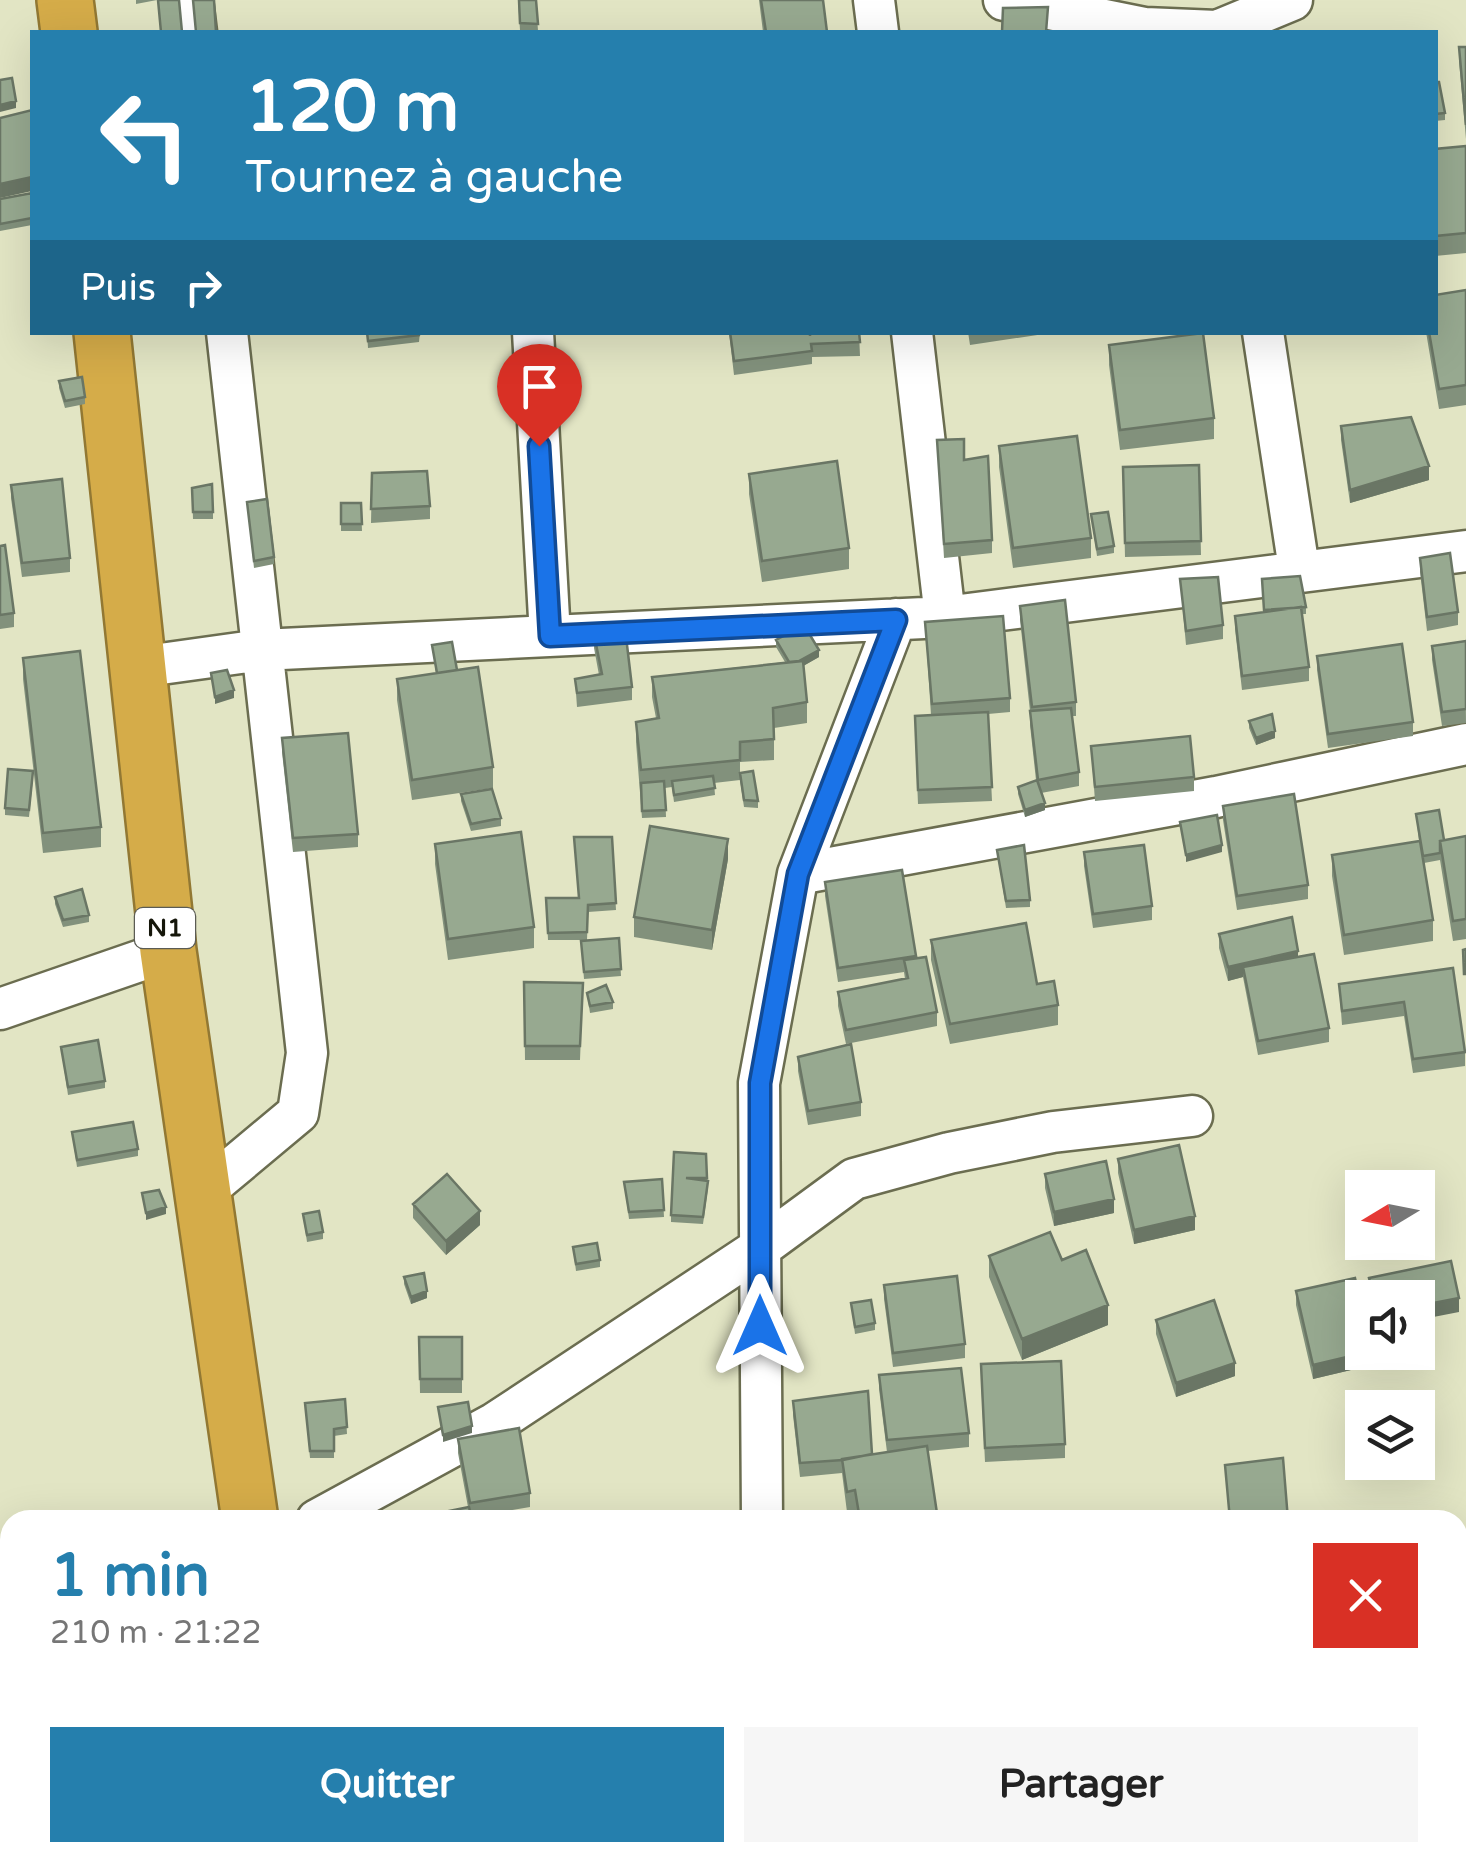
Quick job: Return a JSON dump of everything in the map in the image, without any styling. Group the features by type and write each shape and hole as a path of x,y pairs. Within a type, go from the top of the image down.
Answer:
{"highway":[{"path":"66,0 69,30"},
{"name":"N1","path":"102,335 168,951 248,1510"}],"street":[{"path":"192,0 196,30"},
{"path":"874,0 878,30"},
{"path":"1004,0 1143,14 1209,30"},
{"path":"1222,30 1292,0"},
{"path":"200,1194 298,1113 308,1053 227,335"},
{"path":"533,335 550,636"},
{"path":"912,335 946,616"},
{"path":"1263,335 1299,569"},
{"path":"138,667 261,650 946,616 1466,551"},
{"path":"762,1510 760,1083 798,874 896,620"},
{"path":"798,874 1216,797 1466,744"},
{"path":"0,1009 168,951"},
{"path":"336,1510 495,1424 760,1248 854,1179 949,1153 1053,1132 1192,1116"}],"building":[{"path":"158,0 179,0 182,30 161,30"},
{"path":"193,0 214,0 216,30 196,30"},
{"path":"519,0 536,0 538,24 520,23"},
{"path":"761,0 823,0 827,30 766,30"},
{"path":"1048,7 1046,30 1002,30 1003,8"},
{"path":"1459,47 1466,47 1466,125"},
{"path":"12,78 16,101 0,105 0,80"},
{"path":"1438,82 1439,82 1445,113 1438,114"},
{"path":"30,110 30,177 0,184 0,118"},
{"path":"1466,146 1466,233 1438,236 1438,149"},
{"path":"30,193 30,218 0,224 0,199"},
{"path":"1466,290 1466,385 1439,389 1430,335 1438,335 1438,295"},
{"path":"367,335 419,335 368,341"},
{"path":"730,335 859,335 860,342 811,344 812,351 734,361"},
{"path":"1203,335 1214,418 1120,430 1109,345"},
{"path":"82,377 85,397 65,401 59,381"},
{"path":"1411,417 1429,466 1350,490 1341,426"},
{"path":"1077,436 1091,538 1013,548 999,446"},
{"path":"964,439 964,460 988,456 992,540 944,544 937,440"},
{"path":"837,461 849,548 762,561 749,474"},
{"path":"1199,465 1201,541 1125,543 1123,467"},
{"path":"427,471 430,506 371,509 372,473"},
{"path":"62,479 70,558 22,563 11,485"},
{"path":"212,484 213,512 193,512 192,488"},
{"path":"267,499 274,557 254,561 247,502"},
{"path":"341,503 361,503 362,524 341,524"},
{"path":"1108,512 1114,546 1097,549 1091,514"},
{"path":"5,545 14,613 0,615 0,546"},
{"path":"1450,553 1458,612 1427,617 1420,558"},
{"path":"1300,576 1306,607 1264,610 1262,579"},
{"path":"1218,577 1223,625 1186,631 1180,579"},
{"path":"1065,600 1076,702 1032,707 1020,606"},
{"path":"1301,607 1309,667 1242,676 1235,616"},
{"path":"1003,616 1010,698 932,704 925,622"},
{"path":"804,625 819,650 789,662 776,640"},
{"path":"625,628 632,687 577,693 575,679 602,674 594,634"},
{"path":"1466,641 1466,709 1442,712 1432,646"},
{"path":"452,642 457,670 437,673 432,645"},
{"path":"1402,644 1413,722 1328,734 1317,656"},
{"path":"80,651 101,827 43,833 23,658"},
{"path":"803,661 807,702 773,708 774,739 740,742 740,760 641,770 636,722 659,718 652,677"},
{"path":"478,667 493,767 412,780 397,679"},
{"path":"227,670 234,690 215,697 211,673"},
{"path":"1071,708 1079,772 1038,780 1030,711"},
{"path":"988,712 992,787 918,790 915,716"},
{"path":"1272,714 1275,731 1256,738 1249,721"},
{"path":"348,733 358,834 293,838 282,738"},
{"path":"1190,736 1194,777 1095,787 1091,746"},
{"path":"8,769 33,771 29,810 5,808"},
{"path":"753,771 758,801 744,800 740,773"},
{"path":"713,776 715,788 674,795 672,781"},
{"path":"1037,780 1045,803 1025,810 1018,787"},
{"path":"664,781 666,810 642,811 641,783"},
{"path":"492,789 501,818 471,824 461,794"},
{"path":"1294,794 1308,885 1237,896 1223,806"},
{"path":"1439,810 1444,840 1440,841 1440,853 1423,856 1416,814"},
{"path":"1217,815 1222,845 1186,855 1180,822"},
{"path":"650,826 728,839 712,930 634,917"},
{"path":"521,832 534,927 448,939 435,844"},
{"path":"1466,836 1466,919 1453,921 1440,841"},
{"path":"574,837 612,837 616,903 588,905 587,932 548,933 546,898 579,898"},
{"path":"1420,841 1433,920 1344,935 1332,855"},
{"path":"1024,845 1030,900 1006,901 997,850"},
{"path":"1144,845 1152,906 1093,914 1084,852"},
{"path":"902,870 916,956 838,968 825,882"},
{"path":"82,889 89,915 63,920 55,897"},
{"path":"1292,917 1298,951 1228,967 1219,934"},
{"path":"1026,923 1037,984 1054,981 1058,1005 950,1024 931,940"},
{"path":"619,938 621,969 584,972 581,941"},
{"path":"1314,954 1329,1028 1258,1041 1243,967"},
{"path":"926,957 937,1012 846,1030 838,992 908,978 904,960"},
{"path":"1453,968 1465,1052 1413,1059 1404,1002 1342,1011 1339,984"},
{"path":"524,982 583,983 580,1046 525,1046"},
{"path":"606,985 613,1002 590,1006 587,993"},
{"path":"98,1040 105,1081 68,1087 61,1047"},
{"path":"851,1044 861,1102 808,1111 798,1057"},
{"path":"133,1122 138,1149 77,1160 72,1132"},
{"path":"1179,1145 1195,1216 1134,1230 1118,1159"},
{"path":"674,1152 706,1154 707,1178 686,1178 708,1181 703,1217 671,1215"},
{"path":"1106,1161 1114,1199 1054,1212 1045,1174"},
{"path":"447,1174 480,1211 446,1241 413,1204"},
{"path":"662,1179 664,1210 629,1212 624,1182"},
{"path":"159,1190 166,1207 146,1213 142,1193"},
{"path":"319,1211 323,1232 307,1235 303,1214"},
{"path":"1050,1232 1062,1260 1086,1250 1108,1305 1022,1339 989,1256"},
{"path":"597,1243 600,1260 576,1264 573,1247"},
{"path":"1451,1261 1459,1298 1435,1303 1435,1280 1369,1278"},
{"path":"424,1273 427,1291 411,1297 404,1277"},
{"path":"957,1276 965,1344 893,1353 884,1285"},
{"path":"1345,1280 1345,1357 1313,1365 1296,1291"},
{"path":"871,1300 875,1323 855,1327 851,1303"},
{"path":"1214,1300 1235,1363 1176,1383 1156,1320"},
{"path":"419,1337 462,1337 462,1379 420,1379"},
{"path":"1061,1361 1065,1444 985,1448 981,1364"},
{"path":"961,1368 969,1433 887,1440 879,1375"},
{"path":"868,1391 872,1454 800,1463 793,1401"},
{"path":"345,1399 347,1427 334,1429 334,1451 310,1451 305,1403"},
{"path":"468,1402 472,1426 443,1435 438,1407"},
{"path":"519,1428 530,1493 470,1503 458,1439"},
{"path":"927,1446 937,1510 858,1510 855,1490 847,1492 842,1459"},
{"path":"1283,1458 1287,1510 1229,1510 1225,1465"}],"route":[{"path":"539,446 550,636 896,620 798,874 760,1083 760,1326"}]}
